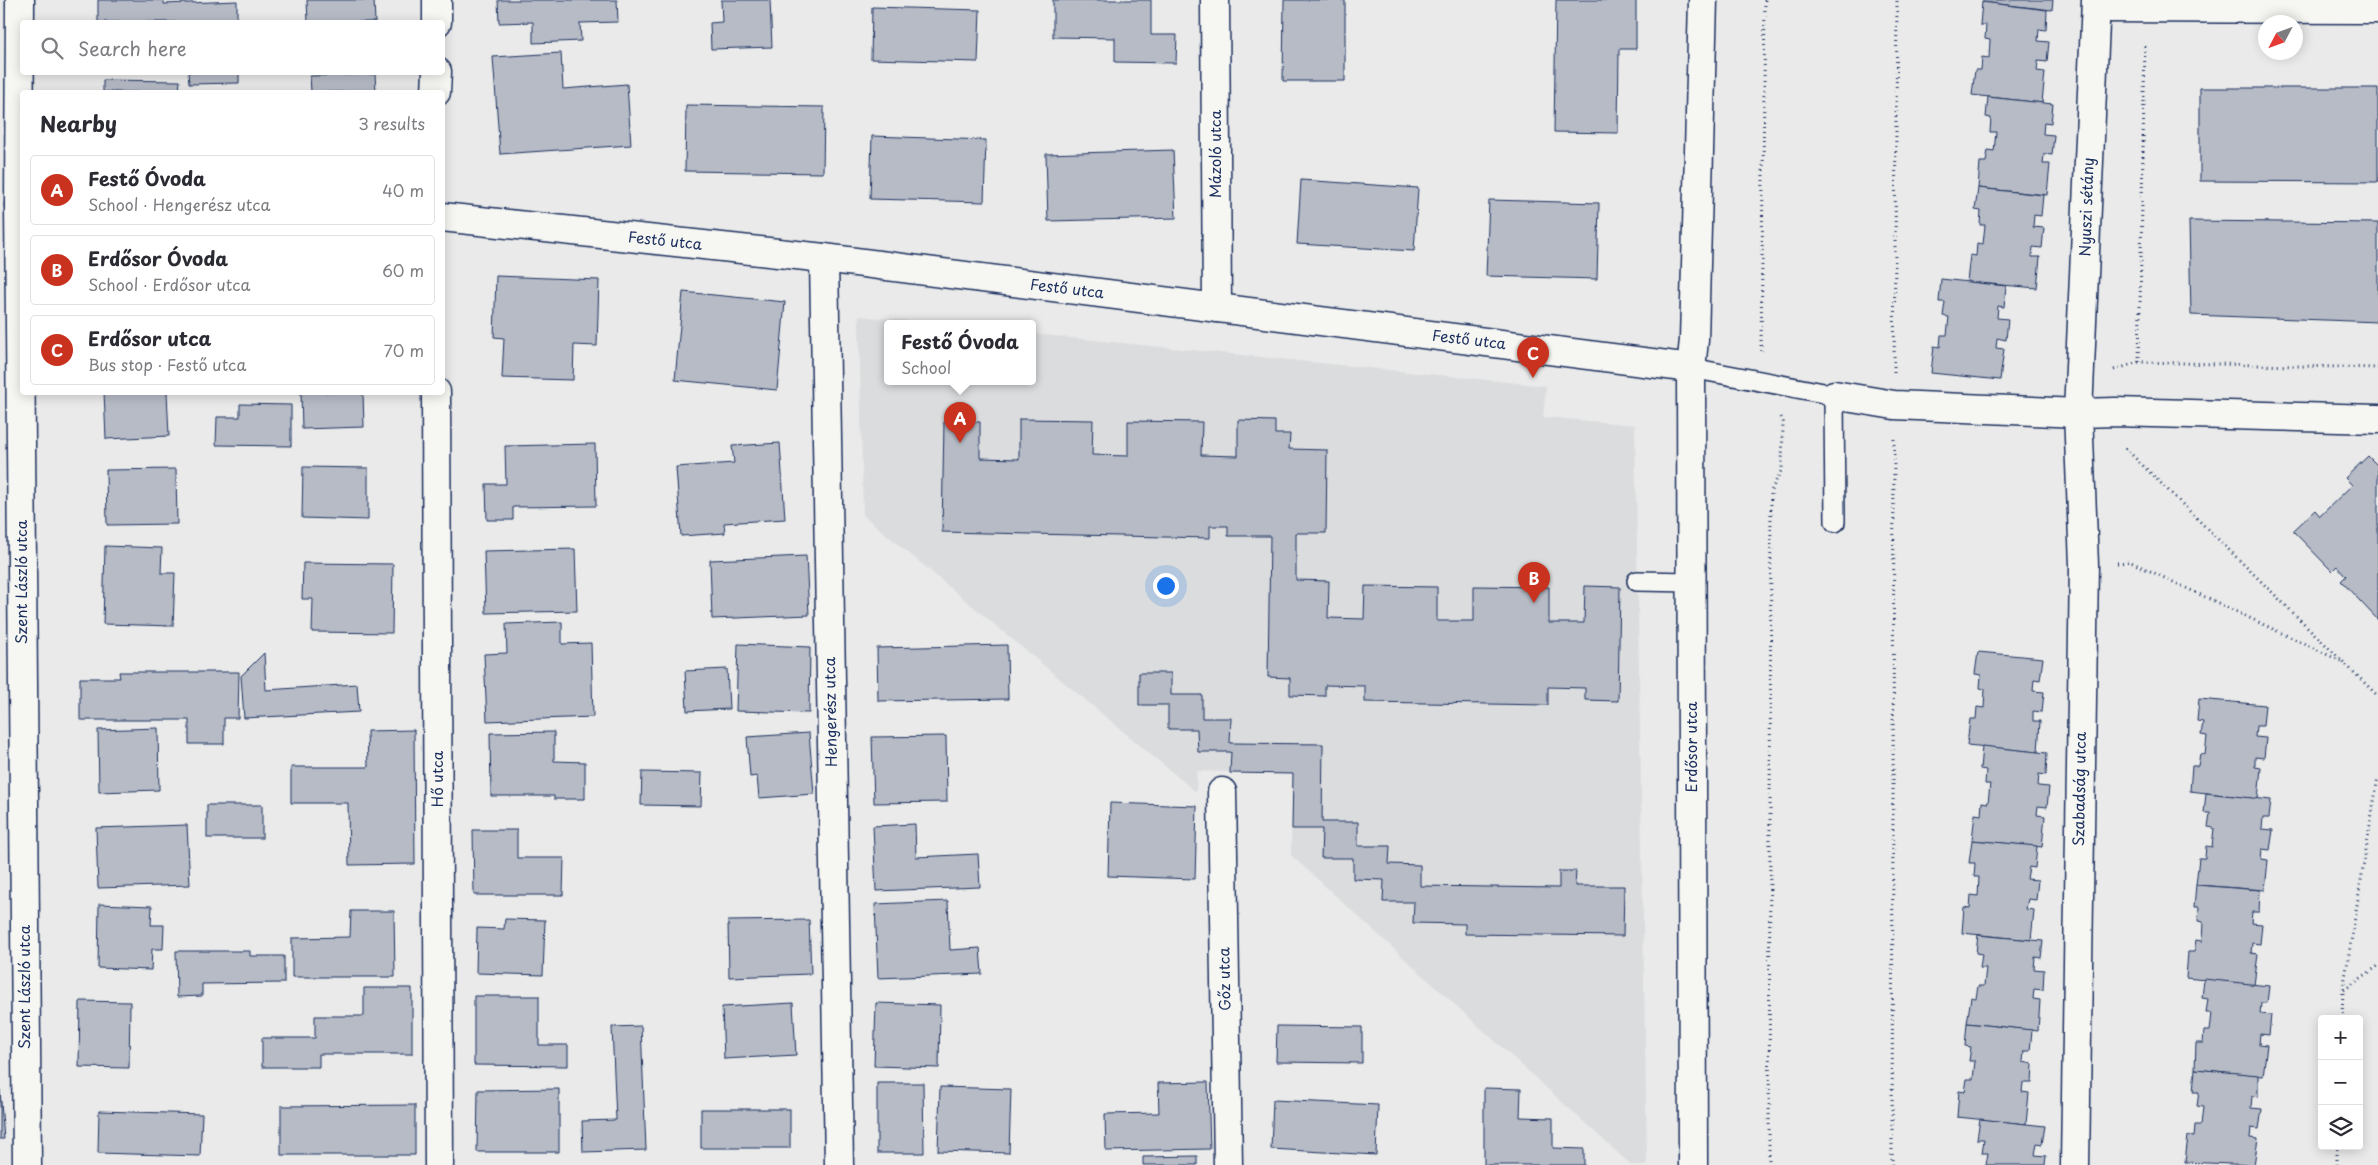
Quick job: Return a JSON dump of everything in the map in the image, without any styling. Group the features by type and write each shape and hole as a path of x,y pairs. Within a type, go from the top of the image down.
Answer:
{"street":[{"name":"Szent László utca","path":"20,0 14,205 27,1165"},
{"path":"437,0 437,20"},
{"name":"Mázoló utca","path":"1215,0 1217,308"},
{"name":"Erdősor utca","path":"1694,1165 1691,368 1694,340 1703,0"},
{"path":"2096,4 2378,9"},
{"name":"Nyuszi sétány","path":"2078,414 2096,4"},
{"path":"436,75 436,90"},
{"name":"Festő utca","path":"445,217 824,258 1691,368"},
{"name":"Hengerész utca","path":"824,258 839,1165"},
{"name":"Hő utca","path":"436,395 439,1165"},
{"path":"1834,395 1894,405 2078,414 2116,412 2378,419"},
{"name":"Szabadság utca","path":"2075,1165 2084,565 2078,414"},
{"name":"Gőz utca","path":"1222,792 1228,1165"}],"lane":[{"path":"1691,368 1834,395 1835,522"},
{"path":"1637,581 1692,582"}],"path":[{"path":"1765,0 1760,348 1783,422 1782,469 1771,491 1769,1165"},
{"path":"1892,1165 1897,0"},
{"path":"2146,46 2139,362 2378,368"},
{"path":"2121,444 2378,696"},
{"path":"2084,565 2132,562 2346,664"},
{"path":"2342,1015 2343,990 2378,777"},
{"path":"2343,990 2378,966"},
{"path":"2337,1150 2337,1165"}],"shaded area":[{"path":"859,316 899,320 884,320 884,385 1036,385 1036,334 1546,386 1543,417 1635,425 1647,1165 1631,1165 1291,855 1292,774 1197,771 1196,792 863,515"}],"building":[{"path":"98,0 164,0 164,4 237,1 237,20 98,20"},
{"path":"307,0 374,0 375,20 308,20"},
{"path":"498,0 617,0 618,22 580,23 581,41 533,43 533,22 499,23"},
{"path":"721,0 770,0 772,47 711,49 710,23 722,22"},
{"path":"1053,0 1151,0 1151,35 1177,35 1176,63 1115,62 1115,38 1053,37"},
{"path":"1284,0 1345,0 1345,81 1283,81"},
{"path":"1556,0 1636,0 1636,49 1619,49 1618,133 1554,132"},
{"path":"1983,0 2053,0 2052,10 1982,2"},
{"path":"1982,2 2047,10 2046,30 2039,29 2038,41 2049,42 2047,62 2038,61 2037,71 2045,72 2042,103 1972,95 1975,70 1981,70 1982,57 1989,58 1990,40 1985,39 1986,25 1980,25"},
{"path":"872,7 980,10 978,62 871,59"},
{"path":"561,53 563,89 627,84 631,145 500,154 493,57"},
{"path":"188,75 239,75 239,83 189,84"},
{"path":"375,75 376,90 311,90 310,76"},
{"path":"103,80 180,81 179,90 103,90"},
{"path":"2200,88 2378,88 2378,182 2200,181"},
{"path":"1988,97 2053,104 2051,123 2044,122 2043,134 2054,135 2052,155 2044,154 2043,164 2050,164 2047,195 1978,188 1980,162 1986,162 1988,150 1994,151 1996,132 1990,132 1991,118 1986,117"},
{"path":"686,105 824,107 823,173 685,171"},
{"path":"872,136 986,140 984,202 870,199"},
{"path":"1173,150 1176,218 1048,221 1046,154"},
{"path":"1301,180 1418,188 1414,251 1297,244"},
{"path":"1978,188 2043,195 2041,216 2034,215 2033,227 2044,228 2042,248 2033,247 2032,257 2040,257 2037,288 1967,282 1970,255 1976,256 1977,243 1983,244 1985,225 1980,225 1981,211 1975,210"},
{"path":"1489,200 1599,203 1597,279 1486,276"},
{"path":"2189,221 2378,223 2378,322 2191,315"},
{"path":"496,276 599,280 597,346 574,345 573,380 502,378 504,338 494,337"},
{"path":"1941,279 2006,286 2004,307 1998,306 1997,318 2008,319 2006,340 1997,338 1996,348 2004,349 2000,380 1931,373 1934,346 1940,347 1941,335 1947,335 1949,317 1943,316 1945,302 1939,302"},
{"path":"683,292 785,302 777,390 675,380"},
{"path":"104,395 167,395 169,436 106,439"},
{"path":"301,395 363,395 364,427 302,429"},
{"path":"240,404 291,405 291,446 216,445 217,417 240,417"},
{"path":"1019,419 1093,420 1092,455 1128,456 1128,421 1202,422 1201,455 1238,456 1238,420 1275,421 1275,434 1290,434 1289,449 1327,450 1326,533 1296,533 1296,580 1329,581 1328,618 1364,619 1365,586 1437,587 1437,621 1474,621 1474,586 1549,587 1549,623 1584,623 1585,586 1620,587 1618,701 1585,700 1585,688 1548,687 1548,705 1365,702 1365,686 1325,685 1325,696 1290,695 1290,678 1268,677 1270,536 1228,536 1228,526 1210,526 1210,538 942,532 944,422 980,422 980,458 1019,459"},
{"path":"780,443 785,519 724,523 725,533 681,536 676,467 734,463 732,446"},
{"path":"595,444 596,506 513,507 513,520 487,520 486,484 506,484 505,446"},
{"path":"2368,456 2378,466 2378,620 2341,581 2346,576 2337,566 2332,571 2293,531 2315,510 2320,516 2352,485 2345,478"},
{"path":"303,467 368,468 368,520 302,518"},
{"path":"176,469 177,524 107,525 106,470"},
{"path":"105,546 162,548 161,573 175,573 173,626 103,624"},
{"path":"575,549 577,611 486,613 484,551"},
{"path":"806,556 809,615 712,619 710,560"},
{"path":"303,563 393,564 392,633 312,632 313,599 302,599"},
{"path":"562,622 562,644 591,643 593,717 487,721 484,654 507,653 506,624"},
{"path":"738,644 810,647 809,713 736,711"},
{"path":"1007,645 1008,699 878,701 877,648"},
{"path":"1978,652 2043,658 2040,680 2034,679 2033,691 2044,692 2042,712 2033,711 2033,721 2040,721 2038,752 1967,745 1970,719 1976,719 1977,707 1984,708 1985,689 1980,688 1981,675 1975,674"},
{"path":"264,653 266,690 357,684 359,712 244,718 241,676"},
{"path":"727,669 729,709 687,711 685,671"},
{"path":"119,672 239,672 238,718 224,718 224,744 189,744 189,720 80,720 80,678 120,678"},
{"path":"1139,673 1171,673 1171,695 1202,695 1202,718 1231,718 1230,743 1323,744 1322,822 1358,822 1358,846 1390,846 1389,864 1420,865 1420,886 1559,888 1559,871 1576,871 1575,886 1624,886 1623,936 1465,934 1465,924 1413,923 1414,902 1383,902 1384,880 1353,879 1353,858 1321,858 1322,829 1292,829 1293,774 1230,773 1231,752 1198,752 1197,729 1168,729 1168,705 1139,705"},
{"path":"2199,699 2265,705 2263,726 2256,726 2255,737 2266,738 2264,758 2255,757 2255,767 2261,768 2258,799 2190,791 2192,766 2198,766 2200,754 2205,755 2207,736 2201,735 2203,722 2197,721"},
{"path":"158,728 159,790 99,792 98,730"},
{"path":"414,730 415,864 349,865 348,803 291,803 291,767 368,767 367,731"},
{"path":"554,732 554,761 585,762 585,799 554,799 554,796 491,796 490,733"},
{"path":"809,733 814,794 759,798 757,776 750,777 747,737"},
{"path":"946,736 947,802 874,803 872,737"},
{"path":"1982,746 2047,753 2046,775 2039,774 2038,786 2049,787 2047,807 2038,806 2037,815 2045,816 2042,847 1972,840 1975,814 1981,815 1982,802 1988,803 1990,784 1985,784 1986,770 1980,769"},
{"path":"642,772 702,773 701,806 641,805"},
{"path":"2206,793 2271,800 2269,818 2263,818 2262,829 2273,830 2270,850 2262,849 2261,859 2268,860 2265,890 2196,885 2199,858 2205,858 2206,846 2212,847 2214,828 2208,827 2210,813 2204,813"},
{"path":"1110,803 1197,806 1195,879 1108,876"},
{"path":"207,805 262,805 262,838 207,838"},
{"path":"915,824 916,857 978,854 980,887 876,891 873,826"},
{"path":"187,825 190,885 98,888 96,828"},
{"path":"473,830 517,830 517,858 564,858 563,895 474,895"},
{"path":"1972,840 2037,846 2035,868 2029,867 2027,879 2038,880 2036,900 2028,899 2026,909 2034,910 2031,940 1962,933 1964,907 1970,908 1971,895 1978,896 1979,877 1974,877 1975,863 1969,863"},
{"path":"2196,885 2260,890 2259,912 2252,912 2251,923 2262,924 2260,944 2252,943 2251,953 2258,954 2254,985 2186,978 2188,952 2194,952 2196,940 2202,941 2203,922 2198,921 2199,907 2194,907"},
{"path":"948,901 950,950 980,948 982,974 878,978 875,904"},
{"path":"99,904 152,906 151,925 164,925 163,949 152,949 151,970 98,968"},
{"path":"351,911 394,911 395,977 292,977 292,938 350,937"},
{"path":"505,919 545,920 543,975 476,973 477,928 504,929"},
{"path":"809,920 811,974 729,977 728,921"},
{"path":"1978,935 2043,941 2041,958 2035,957 2034,969 2044,970 2043,990 2034,989 2033,999 2040,1000 2038,1031 1967,1023 1971,997 1976,998 1978,986 1984,986 1986,968 1980,968 1982,954 1976,953"},
{"path":"176,951 250,951 250,956 284,956 284,983 202,984 202,996 177,997"},
{"path":"2204,979 2269,986 2267,1003 2261,1003 2260,1014 2271,1015 2269,1035 2260,1034 2259,1044 2267,1045 2263,1076 2195,1069 2196,1043 2203,1043 2204,1031 2210,1031 2212,1013 2206,1013 2208,999 2202,998"},
{"path":"364,988 412,988 412,1054 319,1054 319,1067 262,1067 262,1038 315,1038 315,1016 364,1016"},
{"path":"474,996 539,996 539,1045 568,1045 568,1066 474,1065"},
{"path":"80,1001 130,1002 129,1068 79,1067"},
{"path":"793,1003 796,1055 724,1059 722,1007"},
{"path":"876,1003 940,1005 939,1068 874,1066"},
{"path":"1967,1023 2032,1030 2030,1051 2024,1051 2023,1062 2033,1064 2032,1083 2023,1083 2022,1092 2029,1093 2026,1124 1957,1117 1959,1091 1965,1092 1967,1079 1973,1079 1975,1061 1969,1061 1971,1047 1965,1046"},
{"path":"641,1026 646,1150 583,1152 582,1121 616,1120 612,1027"},
{"path":"1277,1026 1362,1027 1362,1063 1276,1062"},
{"path":"2195,1069 2258,1075 2258,1097 2252,1096 2251,1108 2262,1109 2259,1129 2251,1128 2250,1138 2258,1139 2254,1165 2185,1162 2188,1136 2194,1137 2195,1125 2201,1125 2203,1107 2197,1106 2199,1092 2193,1092"},
{"path":"1208,1082 1210,1149 1106,1151 1105,1114 1159,1113 1158,1083"},
{"path":"877,1083 923,1083 924,1153 877,1153"},
{"path":"940,1087 1011,1089 1009,1153 938,1151"},
{"path":"1484,1088 1521,1089 1520,1117 1553,1118 1553,1148 1584,1149 1584,1165 1484,1165"},
{"path":"559,1089 559,1152 477,1152 478,1090"},
{"path":"0,1090 4,1139 0,1139"},
{"path":"1273,1100 1378,1105 1376,1155 1271,1149"},
{"path":"415,1105 415,1155 281,1155 281,1106"},
{"path":"701,1109 790,1109 790,1148 701,1148"},
{"path":"99,1111 202,1114 200,1156 98,1153"},
{"path":"1980,1119 2045,1126 2042,1144 2037,1143 2035,1155 2046,1156 2045,1165 1986,1165 1988,1153 1982,1153 1984,1139 1977,1139"},
{"path":"1197,1156 1197,1165 1143,1165 1143,1157"}],"place":[{"name":"Erdősor utca","path":"1533,378"},
{"name":"Festő Óvoda","path":"960,443"},
{"name":"Erdősor Óvoda","path":"1534,603"}]}
